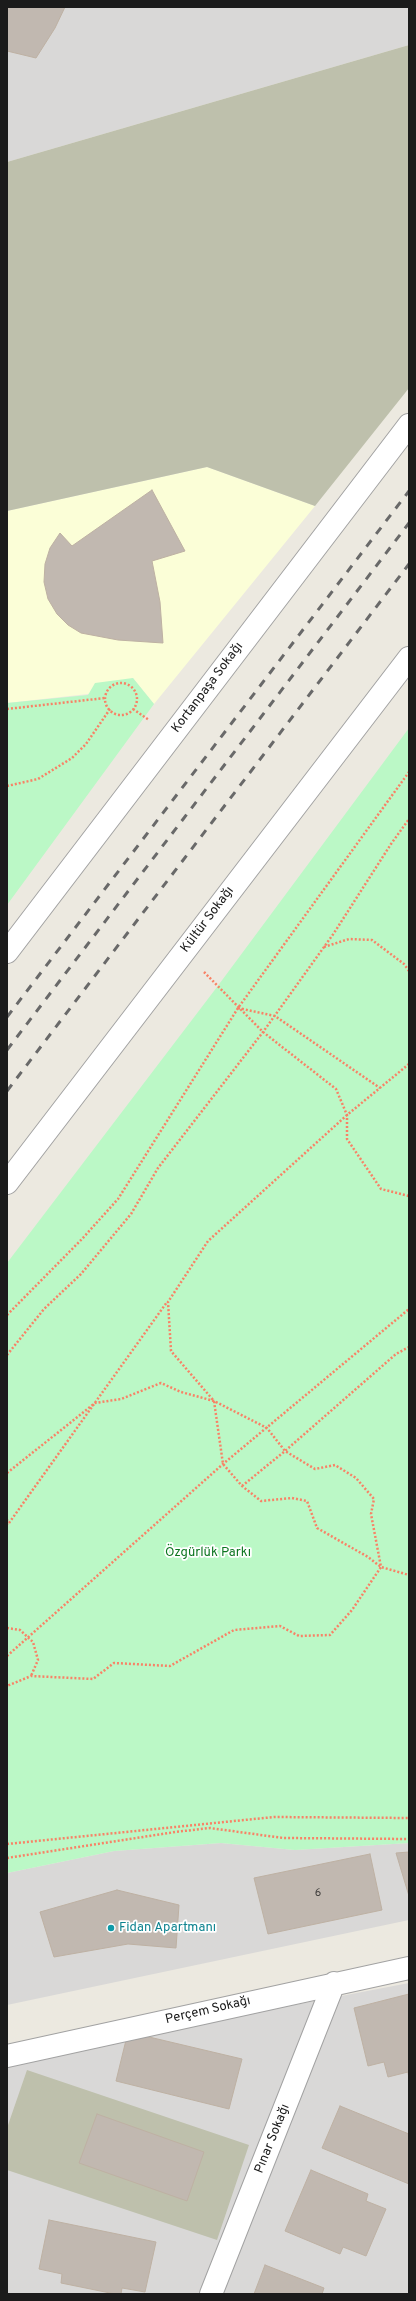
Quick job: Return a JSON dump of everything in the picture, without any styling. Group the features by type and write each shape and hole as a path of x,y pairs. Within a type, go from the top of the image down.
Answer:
{"street":[{"name":"Kortanpaşa Sokağı","path":"7,952 409,425"},
{"name":"Kültür Sokağı","path":"7,1183 409,658"},
{"name":"Perçem Sokağı","path":"7,2056 334,1983 409,1968"},
{"name":"Pınar Sokağı","path":"211,2294 334,1983"}],"path":[{"path":"117,683 124,683 131,686 136,692 137,701 126,714 117,715 110,709 105,698 110,687 117,683"},
{"path":"7,709 105,698"},
{"path":"7,786 38,779 72,758 90,738 110,709"},
{"path":"7,1315 82,1239 118,1199 238,1008 409,772"},
{"path":"7,1355 44,1309 81,1274 131,1214 158,1168 275,1016 323,948 390,844 409,819"},
{"path":"323,948 350,939 372,940 404,964 409,971"},
{"path":"184,951 263,1032 336,1089 347,1115 347,1139 381,1189 409,1196"},
{"path":"238,1008 275,1016 380,1088"},
{"path":"8,1524 168,1302 208,1241 347,1115 409,1064"},
{"path":"168,1302 171,1351 214,1401 223,1464 242,1486 261,1501 292,1498 307,1501 317,1528 368,1557 381,1567 409,1575"},
{"path":"7,1656 223,1464 409,1309"},
{"path":"242,1486 285,1451 396,1354 409,1347"},
{"path":"7,1473 95,1403 120,1399 162,1383 181,1392 214,1401 266,1428 285,1451 315,1469 335,1465 356,1478 374,1499 371,1514 381,1567 352,1610 330,1635 299,1636 280,1626 234,1630 170,1666 114,1663 93,1679 31,1676 7,1686"},
{"path":"7,1519 8,1524"},
{"path":"7,1628 20,1630 33,1642 38,1660 31,1676"},
{"path":"7,1844 274,1817 409,1818"},
{"path":"7,1858 210,1828 282,1838 409,1839"}],"shaded area":[{"path":"7,7 409,7 409,45 7,162"},
{"path":"409,45 409,388 315,506 207,467 7,511 7,162"},
{"path":"207,467 315,506 154,704 133,678 88,694 7,703 7,511"},
{"path":"221,1843 295,1850 409,1843 409,1920 7,2005 7,1873 114,1851"},
{"path":"409,1983 409,2294 7,2294 7,2060"},
{"path":"27,2070 249,2145 217,2240 7,2170 7,2128"}],"green space":[{"path":"133,678 154,704 7,905 7,703 88,695 95,683"},
{"name":"Özgürlük Parkı","path":"409,728 409,1843 295,1850 221,1843 114,1851 7,1873 7,1263 217,987"}],"building":[{"path":"7,7 65,7 55,28 36,58 7,51"},
{"path":"152,490 185,551 152,561 160,602 163,643 118,640 81,633 68,625 57,614 48,599 44,582 45,564 50,548 60,533 72,546"},
{"path":"409,1852 409,1896 396,1853"},
{"path":"370,1854 382,1910 268,1934 254,1878"},
{"name":"Fidan Apartmanı","path":"117,1890 179,1905 176,1948 128,1944 54,1957 40,1912"},
{"path":"409,1994 409,2079 408,2072 388,2077 384,2062 368,2066 354,2008"},
{"path":"128,2032 242,2059 229,2109 116,2081"},
{"path":"340,2106 409,2134 409,2184 322,2148"},
{"path":"97,2114 204,2152 187,2201 79,2163"},
{"path":"311,2170 368,2194 366,2201 386,2209 366,2256 343,2247 340,2254 285,2231"},
{"path":"49,2220 156,2242 145,2292 122,2288 121,2294 115,2294 61,2283 62,2274 39,2269"},
{"path":"265,2265 324,2288 322,2294 254,2294"}],"railway":[{"path":"7,1017 409,491"},
{"path":"7,1050 409,523"},
{"path":"7,1091 409,564"}],"place":[{"name":"Fidan Apartmanı","path":"111,1928"}]}
